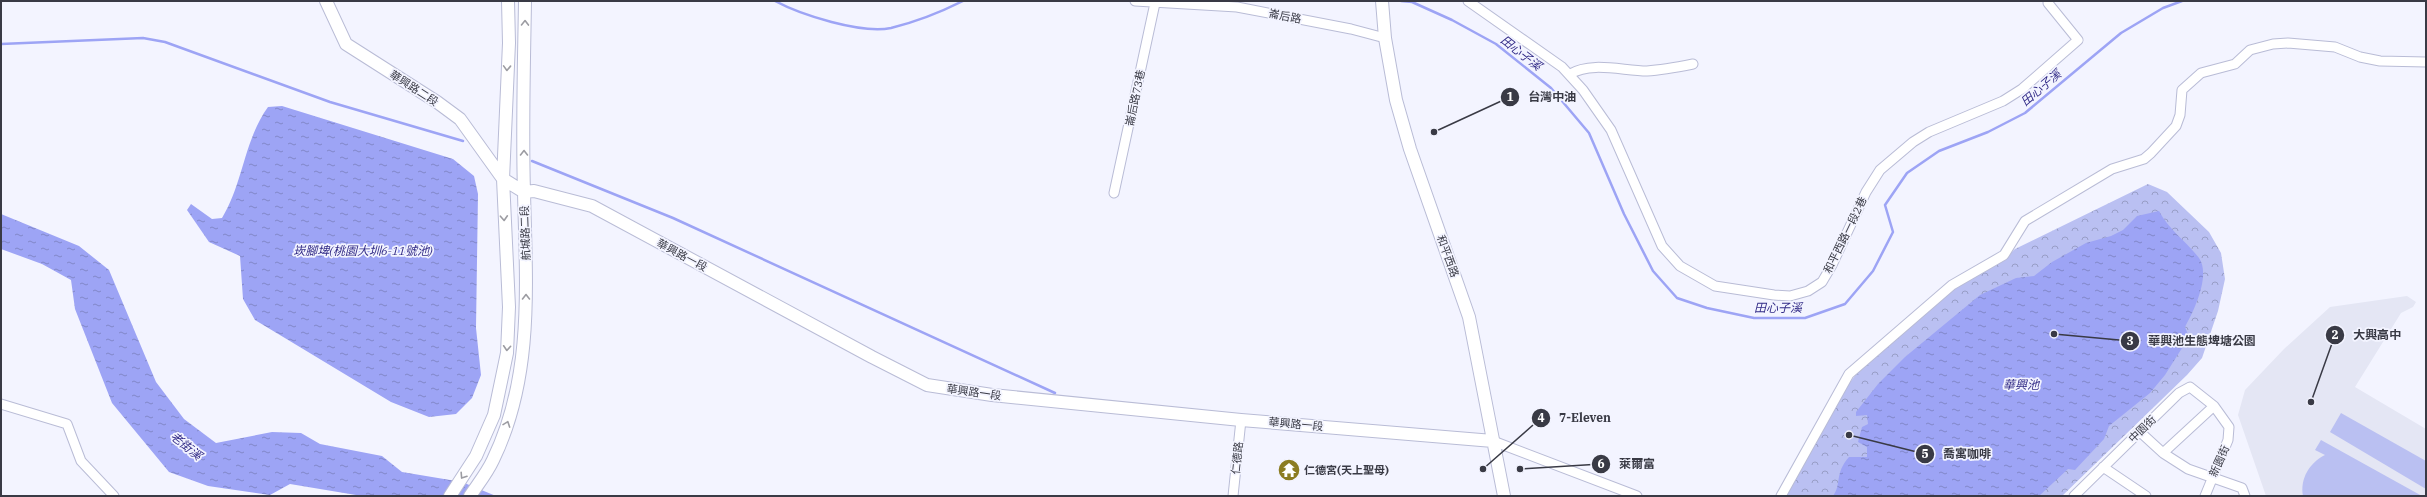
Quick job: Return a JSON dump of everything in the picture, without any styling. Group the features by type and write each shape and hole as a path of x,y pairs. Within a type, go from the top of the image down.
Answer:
{"street":[{"name":"華興路二段","path":"326,1 346,44 437,102 460,119 503,179"},
{"name":"航城路二段","path":"450,496 476,456 494,415 507,353 509,307 503,179 508,1"},
{"name":"航城路二段","path":"470,496 493,461 516,398 526,326 524,192 525,1"},
{"name":"崙后路","path":"1136,1 1237,7 1385,38"},
{"name":"和平西路","path":"1382,1 1385,38 1396,100 1410,149 1469,316 1504,496"},
{"name":"和平西路一段2巷","path":"1468,1 1570,74 1598,109 1611,130 1662,246 1670,258 1715,286 1790,296 1808,291 1822,282 1866,192 1880,170 1913,142 1929,132 2003,101 2022,88 2078,40 2048,3"},
{"name":"崙后路73巷","path":"1114,193 1155,3"},
{"path":"1781,496 1849,374 1952,285 2004,255 2025,221 2112,169 2144,158 2152,153 2176,126 2180,115 2182,90 2201,73 2235,64 2250,50 2288,43 2335,47 2360,57 2380,61 2426,62"},
{"path":"1570,74 1578,70 1612,68 1663,70 1693,64"},
{"name":"華興路一段","path":"503,179 524,192 534,191 592,206 872,357 927,385 992,395 1241,420 1493,441"},
{"name":"中園街","path":"2074,496 2179,393 2190,387 2214,406"},
{"path":"1,404 67,424 80,461 114,496"},
{"path":"2163,453 2214,406"},
{"name":"新園街","path":"2205,496 2228,440 2229,427 2214,406"},
{"name":"仁德路","path":"1233,496 1241,420"},
{"path":"2140,431 2163,453 2188,469 2242,488 2245,496"},
{"path":"1493,441 1637,496"},
{"path":"2103,467 2146,496"}],"shaded area":[{"path":"2407,296 2416,302 2413,307 2401,313 2355,387 2426,429 2426,496 2266,496 2238,415 2245,390 2284,349 2330,307"}],"green space":[{"name":"華興池","path":"2148,184 2167,192 2209,232 2221,253 2225,279 2218,311 2202,358 2187,375 2062,496 1786,496 1845,389 1860,369 1950,288 2002,261 2015,249"},
{"path":"2341,413 2426,461 2426,489 2330,432"},
{"path":"2321,440 2422,496 2303,496 2302,490 2304,478 2307,472 2314,462 2325,455 2315,450"}],"water":[{"name":"崁腳埤(桃園大圳6-11號池)","path":"282,106 453,159 474,176 478,194 476,328 481,375 472,398 456,414 429,417 391,402 255,320 243,299 240,256 209,242 187,210 191,204 212,219 222,218 235,191 248,148 260,120 268,107"},
{"name":"華興池","path":"2159,211 2173,230 2199,258 2202,265 2203,274 2200,293 2197,303 2185,327 2189,337 2165,375 2150,393 2109,426 2104,439 2075,470 2068,469 2039,496 1833,496 1836,492 1841,469 1849,457 1867,457 1867,447 1858,442 1862,427 1868,424 1867,415 1856,416 1856,412 1878,384 1905,357 1980,295 2016,278 2034,276 2052,262 2086,243 2111,236 2123,230 2137,216"},
{"name":"老街溪","path":"1,214 79,246 109,270 156,382 184,419 216,443 272,432 301,433 320,444 382,456 402,472 462,482 496,496 362,496 290,484 270,495 208,486 169,472 112,403 75,309 71,280 42,264 1,249"}],"waterway":[{"name":"田心子溪","path":"775,1 800,12 832,22 848,26 878,29 891,28 919,20 963,1"},
{"name":"田心子溪","path":"1401,1 1412,2 1452,20 1496,44 1551,88 1589,133 1624,214 1653,271 1677,298 1707,308 1754,318 1805,318 1845,304 1873,271 1893,232 1885,205 1907,173 1939,151 1988,132 2025,113 2121,33 2163,8 2182,1"},
{"path":"1,44 143,38 165,42 330,102 463,141"},
{"path":"532,161 673,218 1055,393"}],"place":[{"name":"台灣中油","path":"1434,132"},
{"name":"華興池生態埤塘公園","path":"2054,334"},
{"name":"大興高中","path":"2311,402"},
{"name":"喬寓咖啡","path":"1849,435"},
{"name":"7-Eleven","path":"1483,469"},
{"name":"萊爾富","path":"1520,469"},
{"name":"仁德宮(天上聖母)","path":"1289,470"}]}
